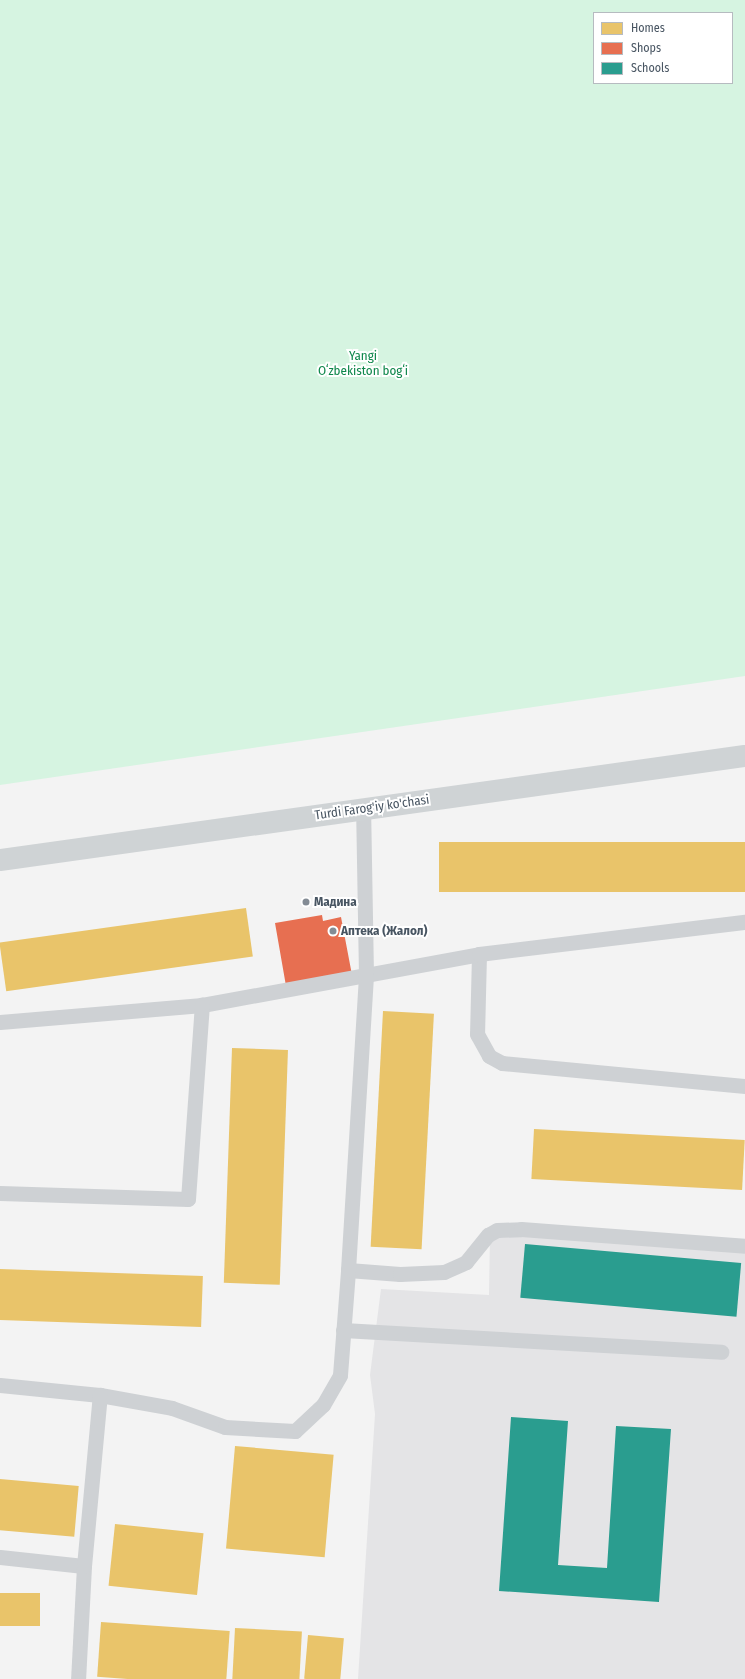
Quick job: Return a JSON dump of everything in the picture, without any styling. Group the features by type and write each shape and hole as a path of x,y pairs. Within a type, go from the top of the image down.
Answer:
{"main road":[{"name":"Turdi Farog'iy ko'chasi","path":"0,860 745,756"}],"lane":[{"path":"0,1385 100,1396 172,1408 225,1427 295,1431 323,1405 340,1375 348,1270 366,975 363,809"},
{"path":"0,1022 202,1005 479,954 745,922"},
{"path":"479,954 477,1034 489,1056 502,1063 745,1086"},
{"path":"0,1193 188,1199 202,1005"},
{"path":"348,1270 400,1274 444,1272 466,1262 488,1235 503,1230 521,1229 745,1246"},
{"path":"343,1330 721,1352"},
{"path":"78,1679 84,1566 100,1396"},
{"path":"0,1557 84,1566"}],"shaded area":[{"path":"490,1235 745,1248 745,1679 358,1679 375,1414 370,1375 381,1289 489,1295"}],"green space":[{"name":"Yangi Oʻzbekiston bogʻi","path":"0,0 745,0 745,676 0,785"}],"building: Homes":[{"path":"439,842 745,842 745,892 439,892"},
{"path":"246,908 253,957 6,991 0,943"},
{"path":"383,1011 434,1014 422,1249 371,1247"},
{"path":"232,1048 288,1050 280,1285 224,1283"},
{"path":"534,1129 745,1140 742,1190 531,1179"},
{"path":"0,1269 203,1276 201,1327 0,1320"},
{"path":"235,1446 334,1455 325,1557 226,1549"},
{"path":"0,1479 79,1486 74,1537 0,1530"},
{"path":"115,1524 204,1533 197,1595 109,1586"},
{"path":"0,1593 40,1593 40,1626 0,1626"},
{"path":"101,1622 230,1631 226,1679 128,1679 97,1677"},
{"path":"235,1628 302,1632 299,1679 232,1679"},
{"path":"308,1635 344,1638 340,1679 304,1679"}],"building: Shops":[{"path":"322,915 323,921 341,917 352,975 286,986 275,923"}],"building: Schools":[{"path":"525,1244 741,1263 736,1317 520,1298"},
{"path":"511,1417 568,1421 558,1565 607,1568 616,1426 671,1429 659,1602 499,1591"}],"place":[{"name":"Мадина","path":"306,902"},
{"name":"Аптека (Жалол)","path":"333,931"}]}
